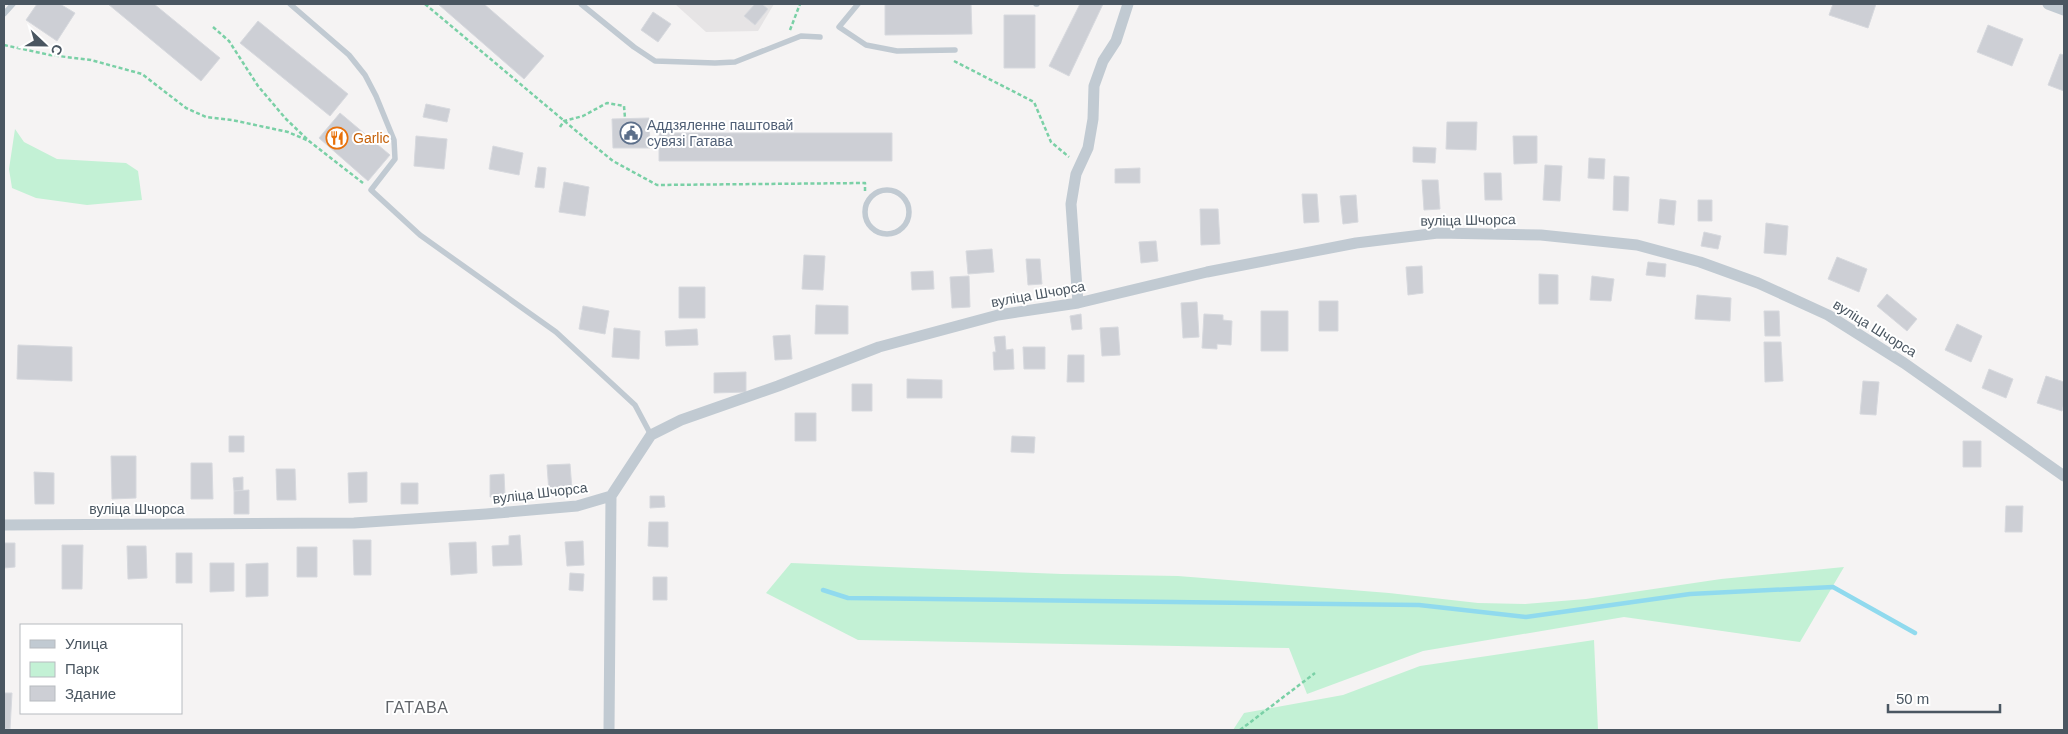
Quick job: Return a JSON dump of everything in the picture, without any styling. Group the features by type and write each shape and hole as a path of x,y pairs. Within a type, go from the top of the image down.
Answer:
{"street":[{"path":"1078,303 1071,204 1076,174 1088,148 1093,119 1094,86 1104,61 1116,41 1128,4"},
{"path":"2048,4 2064,10"},
{"name":"вуліца Шчорса","path":"651,435 681,420 778,386 879,346 998,315 1078,303 1207,272 1356,243 1438,233 1541,235 1637,245 1700,262 1742,277 1828,315 1904,363 2064,476"},
{"path":"609,730 611,496 651,435"},
{"name":"вуліца Шчорса","path":"4,525 354,522 577,506 611,496"}],"lane":[{"path":"4,14 13,4"},
{"path":"290,4 349,55 365,75 376,96 394,140 395,159 371,190 420,235 556,332 635,405 651,435"},
{"path":"581,4 634,47 655,61 735,62 801,36 820,37"},
{"path":"858,4 839,27 866,45 897,51 955,50"},
{"path":"882,190 893,190 900,194 907,202 908,218 905,225 899,231 887,234 878,232 865,216 866,206 869,199 875,193 882,190"}],"path":[{"path":"425,4 613,161 657,185 865,183 865,191"},
{"path":"785,42 800,4"},
{"path":"213,26 229,41 258,86 286,119 309,141 371,190"},
{"path":"4,45 50,55 91,60 142,74 186,108 206,118 232,120 279,130 309,141"},
{"path":"932,50 1034,102 1050,142 1080,166"},
{"path":"560,126 564,121 583,116 607,103 624,106 625,118"},
{"path":"1240,730 1316,673"}],"shaded area":[{"path":"675,4 774,4 758,31 706,32"}],"green space":[{"path":"15,129 24,142 57,159 126,163 138,171 142,200 87,205 36,198 12,188 9,169"},
{"path":"791,563 1062,574 1178,576 1389,593 1478,603 1525,604 1586,599 1721,579 1844,567 1800,642 1624,617 1423,651 1307,694 1289,648 858,640 766,593"},
{"path":"1594,640 1598,730 1233,730 1244,713 1343,695 1420,666"}],"building":[{"path":"37,4 60,4 75,13 57,41 26,20"},
{"path":"108,4 154,4 220,58 201,81"},
{"path":"438,4 484,4 544,56 524,79"},
{"path":"755,4 762,4 768,9 755,25 744,16"},
{"path":"885,4 971,4 972,34 885,35"},
{"path":"1080,4 1103,4 1069,76 1049,66"},
{"path":"1833,4 1876,4 1868,28 1829,15"},
{"path":"653,12 671,24 658,42 641,30"},
{"path":"1004,15 1035,15 1035,68 1004,68"},
{"path":"258,21 348,94 330,116 240,43"},
{"path":"1988,25 2023,39 2012,66 1977,52"},
{"path":"2060,54 2064,55 2064,91 2048,85"},
{"path":"426,104 450,109 447,122 423,117"},
{"path":"340,113 390,155 368,181 319,138"},
{"name":"Аддзяленне паштовай сувязі Гатава","path":"649,118 650,148 613,148 612,119"},
{"path":"1447,122 1477,122 1476,150 1446,149"},
{"path":"659,133 892,133 892,161 659,161"},
{"path":"416,136 447,139 444,169 414,166"},
{"path":"1513,136 1537,136 1537,163 1514,164"},
{"path":"493,146 523,153 519,175 489,169"},
{"path":"1413,147 1436,148 1435,163 1413,162"},
{"path":"1589,158 1605,159 1604,179 1588,178"},
{"path":"1545,165 1562,166 1560,201 1543,200"},
{"path":"538,167 546,168 544,188 535,187"},
{"path":"1140,168 1140,183 1115,183 1115,169"},
{"path":"1484,173 1501,173 1502,200 1485,200"},
{"path":"1614,176 1629,177 1628,211 1613,210"},
{"path":"1422,180 1438,180 1440,209 1424,210"},
{"path":"564,182 589,187 585,216 559,212"},
{"path":"1302,194 1317,194 1319,222 1304,223"},
{"path":"1356,195 1358,222 1343,224 1340,196"},
{"path":"1660,199 1676,201 1674,225 1658,223"},
{"path":"1698,200 1712,200 1712,221 1698,221"},
{"path":"1200,209 1218,209 1220,244 1201,245"},
{"path":"1766,223 1788,226 1786,255 1764,253"},
{"path":"1704,232 1721,236 1718,249 1701,246"},
{"path":"1156,241 1158,261 1141,263 1139,242"},
{"path":"992,249 994,272 968,274 966,251"},
{"path":"804,255 825,256 823,290 802,289"},
{"path":"1837,257 1867,269 1859,292 1828,279"},
{"path":"1026,259 1040,259 1042,284 1028,285"},
{"path":"1648,262 1666,264 1665,277 1646,275"},
{"path":"1422,266 1423,293 1408,295 1406,267"},
{"path":"933,271 934,289 912,290 911,272"},
{"path":"1539,274 1558,275 1558,304 1539,304"},
{"path":"969,276 970,307 952,308 950,277"},
{"path":"1592,276 1614,279 1611,301 1590,300"},
{"path":"679,287 705,287 705,318 679,318"},
{"path":"1887,294 1917,319 1907,331 1877,306"},
{"path":"1697,295 1731,298 1730,321 1695,319"},
{"path":"1319,301 1338,301 1338,331 1319,331"},
{"path":"1197,302 1199,337 1183,338 1181,303"},
{"path":"816,305 848,306 848,334 815,334"},
{"path":"583,306 609,311 605,334 579,329"},
{"path":"1261,311 1288,311 1288,351 1261,351"},
{"path":"1764,311 1779,311 1780,336 1765,336"},
{"path":"1081,314 1082,329 1072,330 1070,316"},
{"path":"1204,314 1223,315 1223,320 1232,321 1231,345 1217,344 1217,349 1202,348"},
{"path":"1957,324 1982,336 1971,362 1945,350"},
{"path":"1118,327 1120,355 1102,356 1100,328"},
{"path":"614,328 640,331 639,359 612,357"},
{"path":"697,329 698,345 666,346 665,331"},
{"path":"790,335 792,359 775,360 773,336"},
{"path":"1005,336 1006,350 1013,349 1014,369 994,370 993,352 996,352 994,337"},
{"path":"1764,342 1781,342 1783,381 1765,382"},
{"path":"18,345 72,347 72,381 17,379"},
{"path":"1023,347 1045,347 1045,369 1024,369"},
{"path":"1068,355 1084,355 1084,382 1067,382"},
{"path":"1989,369 2013,379 2006,398 1982,388"},
{"path":"746,372 746,392 714,393 714,373"},
{"path":"2046,376 2064,382 2062,411 2037,403"},
{"path":"907,379 942,380 942,398 907,398"},
{"path":"1863,381 1879,382 1876,415 1860,414"},
{"path":"852,384 872,384 872,411 852,411"},
{"path":"795,413 816,413 816,441 795,441"},
{"path":"229,436 244,436 244,452 229,452"},
{"path":"1012,436 1035,437 1034,453 1011,452"},
{"path":"1963,441 1981,441 1981,467 1963,467"},
{"path":"111,456 136,456 136,498 112,499"},
{"path":"191,463 212,463 213,499 191,499"},
{"path":"570,464 572,490 549,492 547,465"},
{"path":"276,469 295,469 296,500 277,500"},
{"path":"34,472 54,473 54,504 35,504"},
{"path":"367,472 367,502 349,503 348,473"},
{"path":"504,474 505,496 490,497 490,475"},
{"path":"243,477 243,490 234,491 233,478"},
{"path":"401,483 418,483 418,504 401,504"},
{"path":"249,490 249,514 234,514 234,491"},
{"path":"650,496 664,496 665,507 650,508"},
{"path":"2006,506 2023,506 2022,532 2005,532"},
{"path":"649,522 668,522 668,547 648,546"},
{"path":"520,535 522,565 493,566 492,546 509,545 509,536"},
{"path":"353,540 371,540 371,575 354,575"},
{"path":"583,541 584,565 567,566 565,542"},
{"path":"476,542 477,573 451,575 449,543"},
{"path":"4,543 15,543 15,567 4,568"},
{"path":"62,545 83,545 82,589 62,589"},
{"path":"127,546 146,546 147,578 128,579"},
{"path":"297,547 317,547 317,577 297,577"},
{"path":"176,553 192,553 192,583 176,583"},
{"path":"210,563 234,563 234,591 210,592"},
{"path":"268,563 268,596 246,597 246,564"},
{"path":"570,573 584,574 583,591 569,590"},
{"path":"653,577 667,577 667,600 653,600"},
{"path":"4,693 12,693 10,729 4,729"}],"waterway":[{"path":"823,590 848,598 1419,605 1526,617 1690,594 1833,587 1915,633"}],"place":[{"name":"Аддзяленне паштовай сувязі Гатава","path":"631,133"},
{"name":"Garlic","path":"337,138"}],"district":[{"name":"ГАТАВА","path":"417,707"}]}
